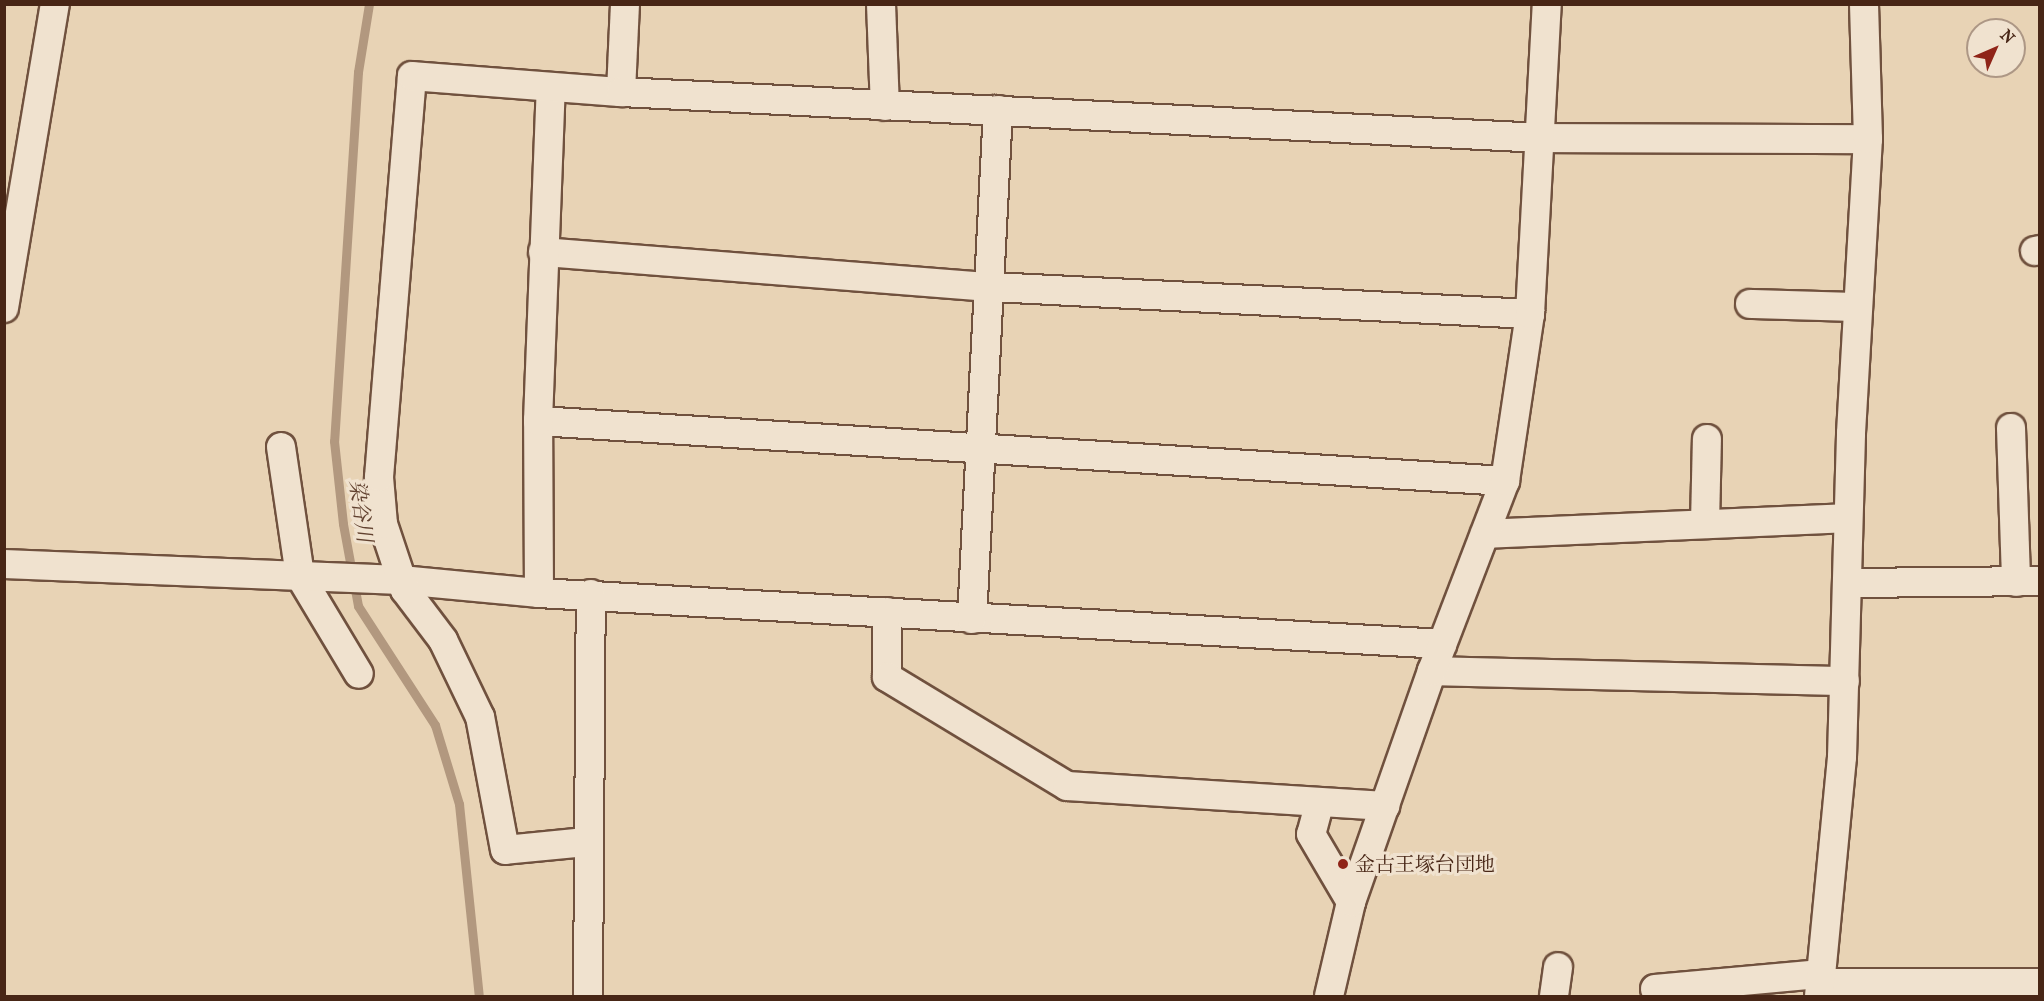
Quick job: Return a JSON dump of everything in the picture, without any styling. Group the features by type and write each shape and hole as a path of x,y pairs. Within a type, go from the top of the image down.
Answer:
{"street":[{"path":"4,308 55,4"},
{"path":"621,92 625,4"},
{"path":"881,4 885,106"},
{"path":"1329,996 1351,902 1432,671 1505,481 1530,314 1541,138 1546,4"},
{"path":"1820,984 1845,681 1850,583 1848,518 1868,139 1864,4"},
{"path":"586,842 505,850 480,717 464,675 388,580 379,477 412,76 621,92 1541,138 1868,139"},
{"path":"539,593 538,421 551,87"},
{"path":"972,619 980,448 992,287 998,110"},
{"path":"543,252 992,287 1530,314"},
{"path":"1750,304 1858,307"},
{"path":"538,421 1505,481"},
{"path":"1850,583 2028,581 2011,428"},
{"path":"1705,524 1707,439"},
{"path":"281,447 300,576 359,674"},
{"path":"1485,534 1848,518"},
{"path":"4,564 388,580 539,593 591,594 972,619 1443,644"},
{"path":"588,996 586,842 591,594"},
{"path":"887,612 887,677 1067,786 1319,805 1385,806"},
{"path":"1432,671 1845,681"},
{"path":"1319,805 1311,834 1351,902"},
{"path":"1554,996 1558,966"},
{"path":"1655,988 1820,984 2040,983"}],"waterway":[{"name":"染谷川","path":"369,4 358,72 334,441 343,524 358,606 435,725 459,804 479,996"}],"place":[{"name":"金古王塚台団地","path":"1343,864"}]}
